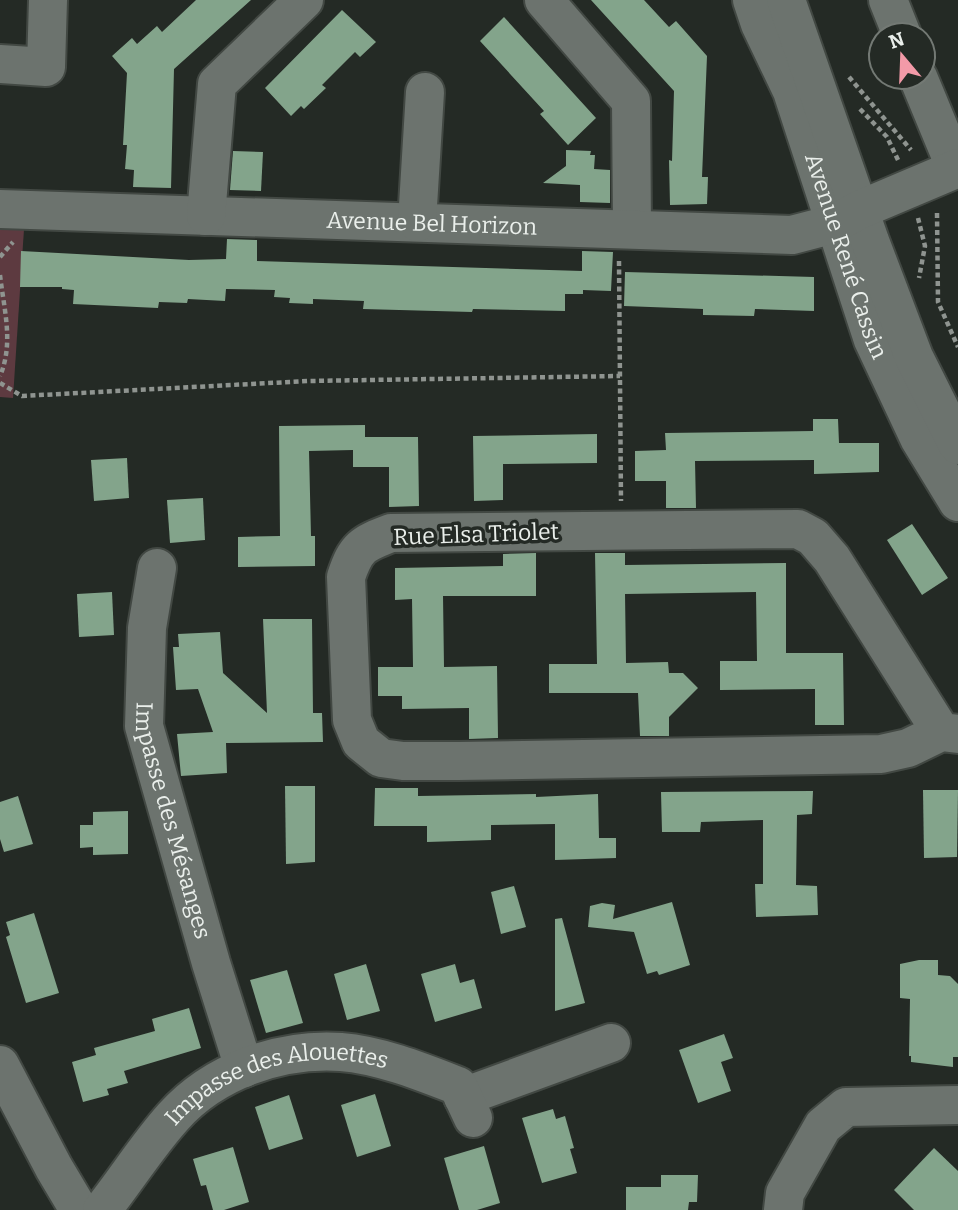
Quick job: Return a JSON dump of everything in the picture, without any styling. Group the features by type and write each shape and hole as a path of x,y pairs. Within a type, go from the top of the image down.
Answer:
{"street":[{"path":"0,64 46,67 47,0"},
{"path":"206,216 217,85 304,0"},
{"path":"544,0 631,101 626,229"},
{"name":"Avenue René Cassin","path":"752,0 846,217 958,445"},
{"name":"Avenue René Cassin","path":"786,0 846,217 873,340 919,439 958,502"},
{"path":"888,0 896,21"},
{"path":"924,91 957,168"},
{"path":"418,222 425,92"},
{"name":"Avenue Bel Horizon","path":"0,209 792,235 846,217 957,168"},
{"name":"Rue Elsa Triolet","path":"798,529 813,537 832,559 950,733 908,748 881,754 403,761 382,758 360,742 352,719 346,577 353,555 369,541 391,533 798,529"},
{"name":"Impasse des Mésanges","path":"157,568 147,628 144,726 244,1068"},
{"name":"Impasse des Alouettes","path":"102,1210 174,1116 221,1077 259,1061 300,1053 342,1052 402,1065 458,1086 468,1107 611,1043"},
{"path":"0,1065 79,1210"},
{"path":"783,1210 785,1193 823,1126 846,1107 958,1105"}],"path":[{"path":"622,531 620,376 626,229"},
{"path":"0,275 8,335 7,360 0,376"},
{"path":"0,383 22,396 307,381 620,376"}],"shaded area":[{"path":"0,229 24,229 13,398 0,397"}],"building":[{"path":"196,0 251,0 174,69 171,188 133,187 134,170 125,169 127,145 123,145 127,73 112,56 132,38 137,44 157,26 162,32"},
{"path":"591,0 644,0 669,27 676,21 707,56 702,177 708,177 707,204 670,205 669,160 672,161 674,91"},
{"path":"342,10 376,42 360,57 355,52 322,85 326,88 304,109 301,106 291,116 265,88"},
{"path":"504,17 596,118 568,145 540,114 544,111 480,41"},
{"path":"566,150 591,151 590,155 595,155 594,169 610,170 610,203 580,202 580,185 543,183 566,166"},
{"path":"233,151 263,152 261,191 230,190"},
{"path":"227,239 257,240 257,261 582,271 582,251 613,252 611,291 583,290 583,294 565,294 565,311 473,309 472,312 363,309 364,301 313,299 313,304 289,303 290,298 274,297 275,290 226,289 225,301 188,299 187,303 159,302 158,308 73,304 74,290 62,287 20,287 21,251 189,260 226,259"},
{"path":"625,272 814,277 814,311 755,309 754,316 703,315 703,309 624,306"},
{"path":"813,419 838,419 839,443 879,443 879,472 814,474 814,460 695,461 696,508 666,508 666,481 635,481 635,451 666,450 665,433 813,431"},
{"path":"365,425 365,437 418,437 419,506 389,507 389,467 353,467 353,450 309,451 311,536 315,536 315,566 238,567 238,537 280,536 279,426"},
{"path":"597,434 597,463 503,464 503,500 474,501 473,436"},
{"path":"127,458 129,498 94,501 91,460"},
{"path":"203,498 205,540 170,543 167,500"},
{"path":"912,524 948,578 922,595 887,540"},
{"path":"536,553 536,596 443,596 444,667 497,666 498,738 469,739 469,708 402,709 402,696 378,696 378,667 413,667 412,599 395,600 395,568 503,566 503,554"},
{"path":"595,553 625,553 625,565 786,563 786,653 843,653 844,725 815,725 815,689 720,690 720,661 757,661 756,592 625,594 626,663 668,662 669,673 683,673 698,688 669,717 669,736 640,736 638,693 549,693 549,664 597,664"},
{"path":"112,592 114,635 79,637 77,594"},
{"path":"263,619 312,619 313,713 322,713 323,742 226,743 227,773 181,776 177,734 213,732 198,689 176,690 173,647 179,647 178,634 220,632 223,673 267,713"},
{"path":"285,786 315,786 315,862 286,864"},
{"path":"375,788 418,788 418,796 536,794 536,797 598,794 599,838 616,838 616,858 555,860 555,824 491,825 491,840 427,842 427,826 374,826"},
{"path":"923,790 958,790 957,857 924,858"},
{"path":"813,791 812,814 797,815 796,885 817,886 818,915 756,917 755,884 763,884 763,820 701,822 700,832 662,832 661,792"},
{"path":"18,796 33,844 4,852 0,839 0,802"},
{"path":"128,811 128,854 93,855 93,847 80,848 80,825 93,825 93,812"},
{"path":"514,886 526,927 501,934 491,892"},
{"path":"672,902 690,965 659,975 657,971 647,974 634,932 588,927 590,906 602,903 615,905 613,919"},
{"path":"34,913 59,993 26,1003 6,937 10,935 6,922"},
{"path":"562,918 585,1003 555,1011 555,919"},
{"path":"938,960 938,975 950,976 958,984 958,1057 953,1057 953,1067 911,1062 909,1056 910,999 900,998 900,964"},
{"path":"366,964 380,1011 347,1020 334,974"},
{"path":"455,964 460,983 474,979 482,1008 435,1022 421,974"},
{"path":"287,970 303,1023 266,1033 250,980"},
{"path":"189,1008 201,1048 124,1071 128,1083 107,1089 109,1095 83,1102 72,1062 96,1055 94,1048 155,1031 152,1019"},
{"path":"724,1034 733,1058 721,1062 731,1091 698,1103 679,1050"},
{"path":"375,1094 391,1146 357,1157 341,1105"},
{"path":"289,1095 303,1139 269,1150 255,1107"},
{"path":"553,1109 556,1119 565,1116 574,1148 570,1149 577,1173 542,1183 522,1118"},
{"path":"484,1146 500,1203 477,1210 459,1210 444,1158"},
{"path":"233,1147 249,1202 224,1210 213,1210 206,1185 201,1186 193,1159"},
{"path":"934,1148 958,1171 958,1210 914,1210 894,1190"},
{"path":"661,1175 698,1175 697,1202 689,1202 688,1210 626,1210 626,1187 661,1187"}]}
